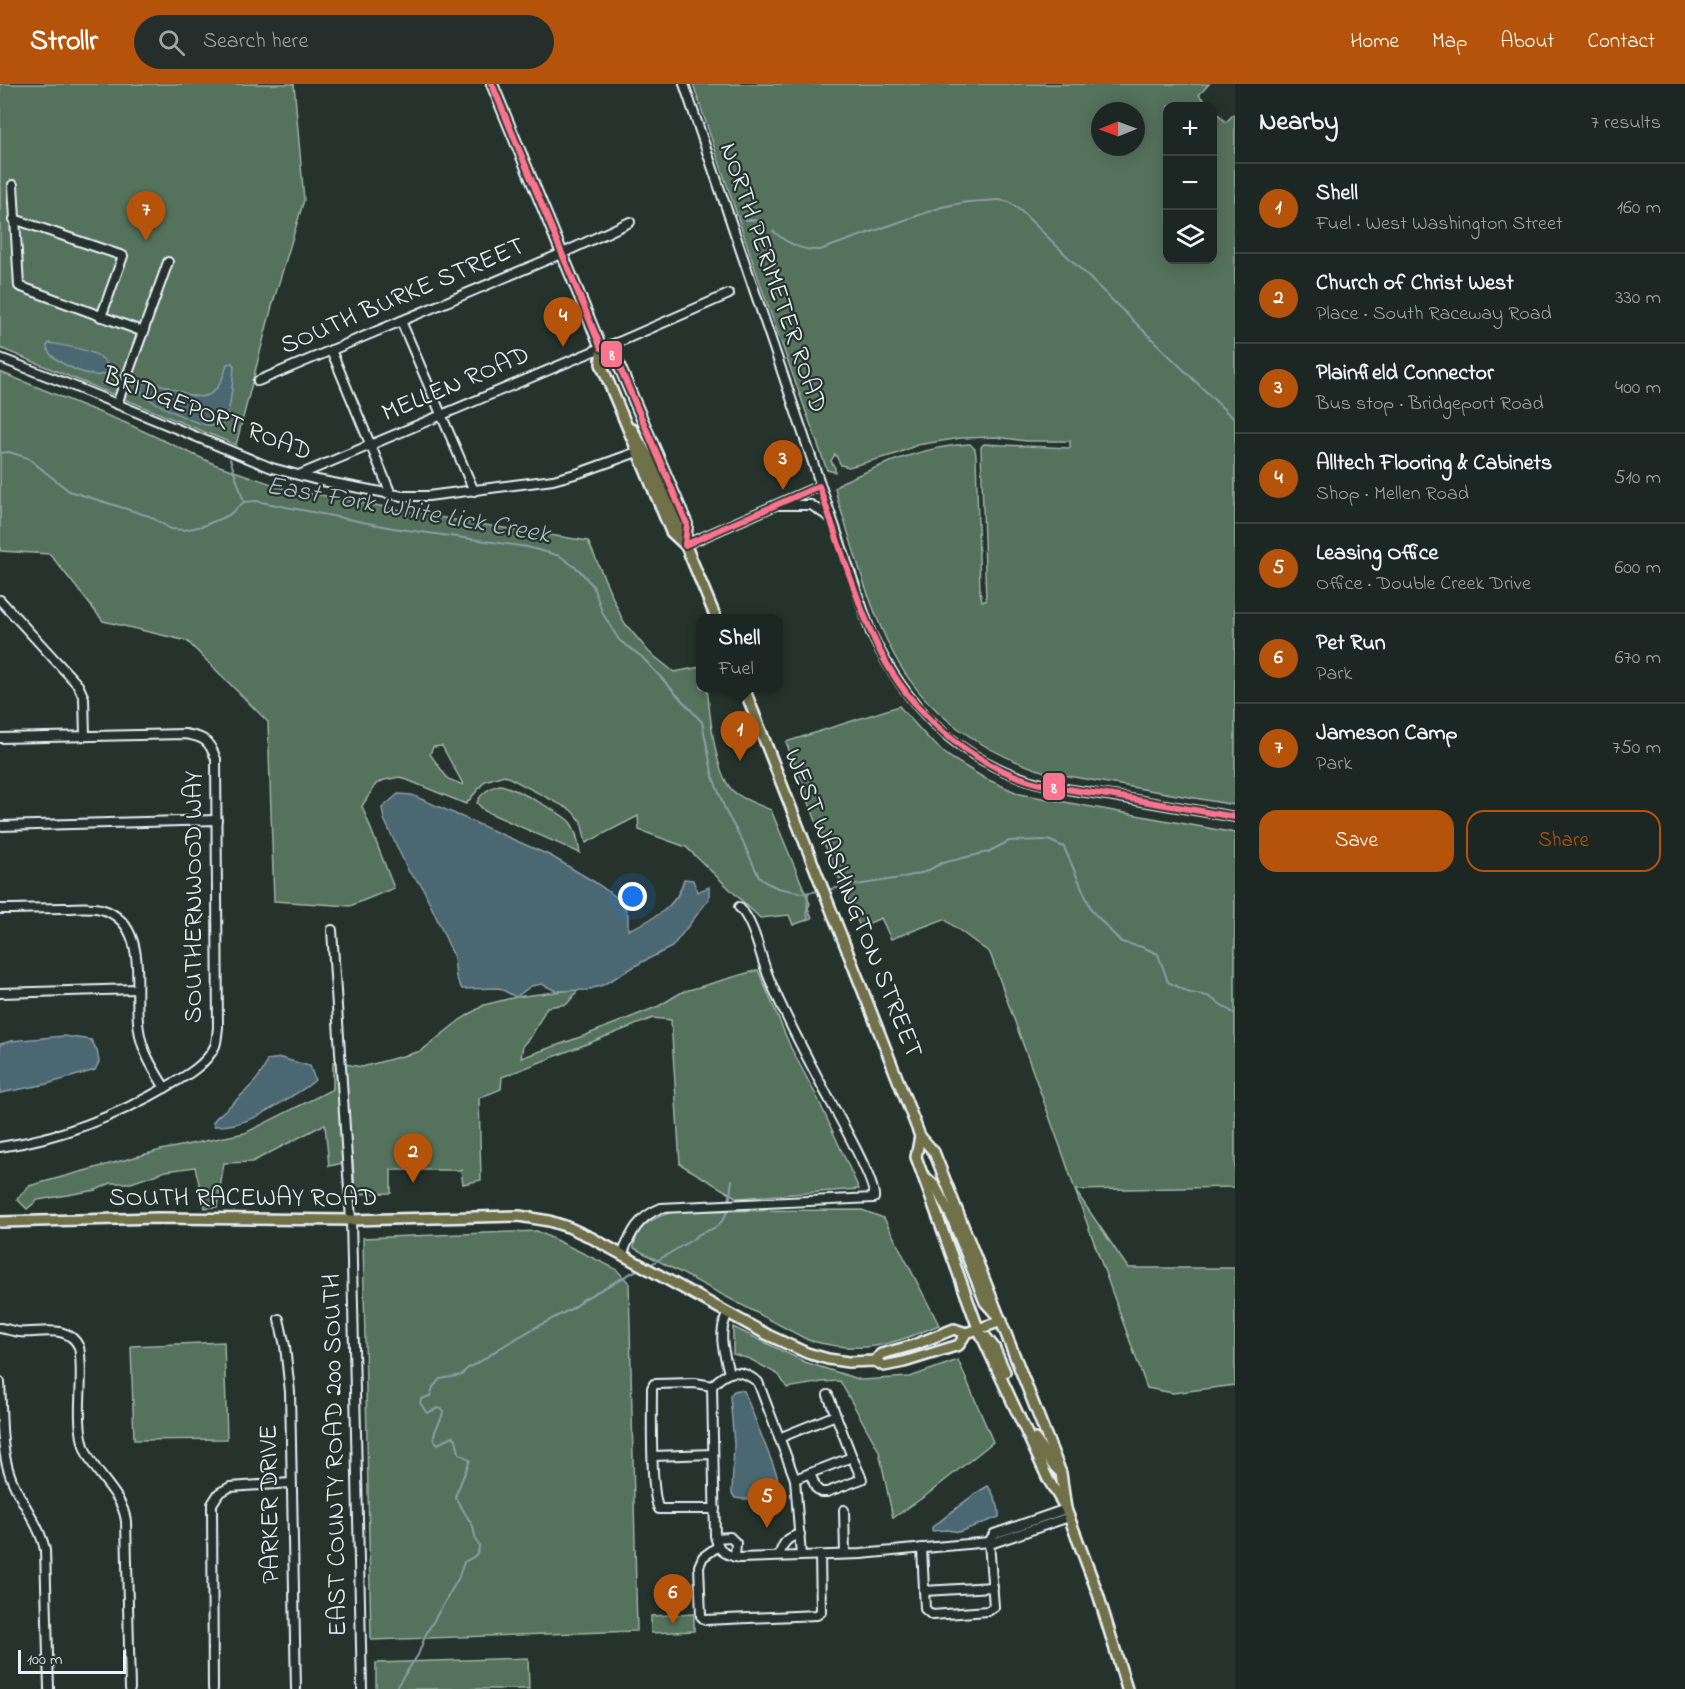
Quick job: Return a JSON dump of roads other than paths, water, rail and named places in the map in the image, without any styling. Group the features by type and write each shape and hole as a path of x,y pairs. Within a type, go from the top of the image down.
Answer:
{"main road":[{"path":"492,84 602,348 601,363 637,452 671,532 686,545"},
{"path":"602,348 615,356 641,413 687,524 686,545"},
{"path":"621,413 650,460 714,614"},
{"name":"WEST WASHINGTON STREET","path":"746,692 920,1136 934,1152 1062,1473 1067,1513"},
{"name":"WEST WASHINGTON STREET","path":"920,1136 916,1157 978,1328 1048,1479 1067,1513 1098,1594 1127,1689"},
{"path":"923,1175 935,1186 952,1218 985,1302 1002,1321"},
{"name":"SOUTH RACEWAY ROAD","path":"0,1222 158,1218 351,1220 532,1218 568,1227 807,1353 848,1362 875,1361 884,1366 959,1345 966,1333 1002,1321"},
{"path":"978,1328 994,1347 1038,1445 1062,1473"},
{"name":"SOUTH RACEWAY ROAD","path":"875,1361 882,1354 954,1329 966,1333"},
{"path":"1037,1456 1052,1473 1062,1473"}],"street":[{"name":"NORTH PERIMETER ROAD","path":"684,84 792,399 819,486 871,633 891,672 919,709 950,738 992,764 1031,781 1235,817"},
{"path":"13,185 19,286 144,332"},
{"path":"14,219 123,256 101,316"},
{"name":"SOUTH BURKE STREET","path":"258,381 563,253 630,222"},
{"path":"117,404 168,262"},
{"name":"MELLEN ROAD","path":"299,475 729,294"},
{"path":"401,321 474,491"},
{"path":"331,350 391,494"},
{"name":"BRIDGEPORT ROAD","path":"0,358 240,456 299,475 391,494 422,496 524,485 566,477 637,452"},
{"path":"686,545 819,486"},
{"path":"774,505 811,505 831,518"},
{"path":"0,600 78,685 84,698 85,736 0,738"},
{"name":"SOUTHERNWOOD WAY","path":"0,1147 48,1137 88,1125 134,1105 192,1072 208,1057 215,1046 218,1028 217,820 216,759 212,749 201,737 185,734 85,736"},
{"path":"0,826 217,820"},
{"path":"622,1255 633,1229 642,1219 654,1211 669,1206 874,1198 874,1190 864,1167 793,1031 766,971 747,915 739,907"},
{"path":"0,909 92,908 109,913 120,921 132,936 135,947 141,1041 150,1063 165,1088"},
{"name":"EAST COUNTY ROAD 200 SOUTH","path":"332,930 351,1220 362,1689"},
{"path":"0,993 137,989"},
{"path":"728,1313 722,1328 722,1338 729,1373"},
{"name":"PARKER DRIVE","path":"279,1319 290,1392 296,1689"},
{"path":"0,1330 61,1332 74,1339 80,1354 82,1426 86,1449 92,1462 116,1494 126,1516 130,1689"},
{"path":"801,1556 795,1479 758,1382 747,1373 734,1372 721,1376 712,1386 713,1454 717,1542 727,1555 779,1557 801,1556 820,1555 845,1554 989,1542 993,1544 1005,1535 1067,1513"},
{"path":"0,1382 8,1469 38,1528 45,1550 49,1689"},
{"path":"712,1386 695,1383 654,1384 652,1388 653,1456 655,1502 659,1509 715,1509"},
{"path":"810,1473 816,1488 821,1492 862,1479 828,1395"},
{"path":"779,1438 836,1415"},
{"path":"653,1456 713,1454"},
{"path":"795,1479 852,1457"},
{"path":"213,1689 212,1504 219,1493 230,1487 291,1484"},
{"path":"844,1510 845,1554"},
{"path":"779,1557 782,1545 788,1537 800,1534"},
{"path":"735,1557 736,1543 730,1537 717,1542 703,1557 699,1566 701,1616 705,1620 817,1615 821,1612 820,1555"},
{"path":"922,1548 925,1609 932,1615 966,1613 988,1611 994,1607 989,1542"},
{"path":"924,1591 993,1587"}],"water":[{"path":"49,343 95,354 107,364 108,371 101,375 93,375 68,366 53,357 47,346"},
{"path":"232,363 234,366 228,411 224,422 217,425 208,425 184,417 143,396 141,389 145,381 158,383 193,396 203,396 213,392 221,382 227,364"},
{"path":"398,794 412,795 551,856 619,899 628,915 628,930 655,917 670,905 681,889 684,879 693,880 697,892 709,887 709,899 672,947 603,985 587,990 556,991 542,984 531,986 516,997 499,988 462,989 456,977 454,957 422,886 409,872 384,819 382,808"},
{"path":"64,1036 91,1040 97,1050 99,1062 95,1070 47,1084 0,1093 0,1044"},
{"path":"281,1058 310,1066 315,1080 301,1091 255,1117 235,1124 214,1126 213,1122 216,1118 260,1075 267,1060"},
{"path":"738,1390 744,1391 777,1475 776,1495 746,1499 735,1498 732,1493 734,1444 730,1396"},
{"path":"988,1486 998,1505 999,1517 959,1532 932,1531 932,1527"}],"waterway":[{"path":"773,231 795,245 820,250 942,207 967,202 999,200 1009,202 1022,212 1235,420"},
{"path":"746,220 756,220 764,225"},
{"name":"East Fork White Lick Creek","path":"0,453 9,452 28,458 69,491 149,516 171,529 184,530 203,526 229,515 244,502 256,501 393,528 527,547 560,556 579,570 593,586 603,614 619,640 642,657 702,722 713,777 726,812 758,875 765,882 778,888 803,893 820,891"},
{"path":"230,459 244,502"},
{"name":"East Fork White Lick Creek","path":"825,890 925,872 942,863 988,852 1009,841 1048,840 1064,847 1092,911 1121,942 1158,954 1168,982 1190,993 1208,996 1235,1014"},
{"path":"808,893 808,919"},
{"path":"650,1265 720,1224 728,1207 732,1180"},
{"path":"395,1689 418,1655 426,1634 458,1579 464,1562 475,1556 479,1549 473,1526 455,1497 470,1460 459,1453 456,1439 453,1436 438,1444 435,1441 435,1433 443,1410 438,1408 427,1413 420,1403 421,1399 430,1396 433,1387 440,1379 462,1375 469,1368 506,1345 637,1270"}],"place":[{"name":"Jameson Camp","path":"146,241"},
{"name":"Alltech Flooring & Cabinets","path":"563,347"},
{"name":"Plainfield Connector","path":"783,490"},
{"name":"Shell","path":"740,761"},
{"name":"Church of Christ West","path":"413,1183"},
{"name":"Leasing Office","path":"767,1528"},
{"name":"Pet Run","path":"673,1624"}]}
